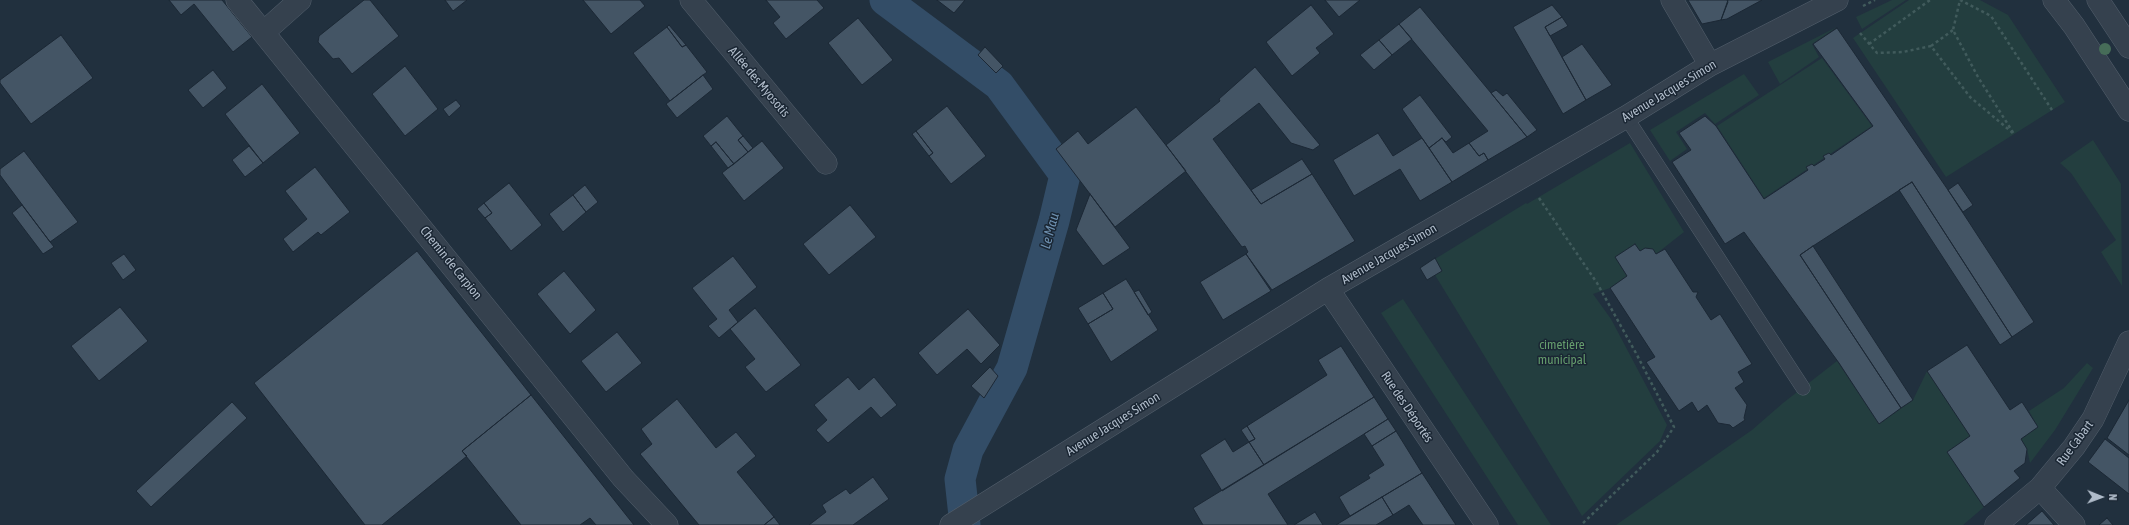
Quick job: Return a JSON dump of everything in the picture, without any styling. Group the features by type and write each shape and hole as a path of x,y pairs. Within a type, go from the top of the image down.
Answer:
{"street":[{"name":"Chemin de Carpion","path":"237,0 623,478 667,525"},
{"path":"264,32 300,0"},
{"name":"Allée des Myosotis","path":"691,0 826,164"},
{"path":"1672,0 1710,65"},
{"name":"Avenue Jacques Simon","path":"951,525 1267,329 1328,289 1626,117 1710,65 1837,0"},
{"path":"2054,0 2074,26 2129,110"},
{"path":"2098,0 2129,47"},
{"name":"Rue des Déportés","path":"1328,289 1487,525"},
{"name":"Rue Cabart","path":"1996,525 2040,488 2074,447 2093,419 2129,342"},
{"path":"2040,488 2074,525"}],"lane":[{"path":"1626,117 1803,388"}],"path":[{"path":"1869,44 1930,0"},
{"path":"1930,46 1970,97 2014,134 1978,77 1953,30 1959,0 1991,16 2052,110"},
{"path":"1860,33 1877,53 1903,52 1930,46 1953,30"},
{"path":"1539,197 1597,284 1637,355 1674,427 1657,452 1581,525"}],"green space":[{"path":"1892,0 1906,0 1862,29 1856,17"},
{"path":"1909,0 1980,0 2008,15 2065,102 1946,177 1853,38"},
{"path":"1837,27 1812,44 1819,57 1780,84 1768,62"},
{"path":"1822,58 1872,126 1764,198 1717,126"},
{"path":"1744,74 1759,95 1715,124 1705,113 1676,132 1687,149 1670,161 1650,130"},
{"path":"2093,140 2121,184 2122,286 2101,252 2116,240 2071,173 2060,163"},
{"name":"cimetière municipal","path":"1630,143 1684,232 1656,254 1645,248 1640,251 1635,244 1615,257 1627,276 1610,288 1593,294 1611,319 1667,425 1660,441 1582,516 1435,275 1442,270 1435,259 1526,203 1527,204"},
{"path":"1403,299 1551,525 1518,525 1381,313"},
{"path":"1837,361 1879,424 1913,400 1927,371 1970,436 1947,452 1984,507 1963,525 1616,525 1752,430 1783,403"},
{"path":"2087,363 2093,368 2055,430 2030,463 2027,449 2021,439 2038,427 2029,411 2064,388"}],"building":[{"path":"169,0 222,0 252,37 233,52 194,4 181,15"},
{"path":"364,0 370,0 399,36 352,74 339,58 333,59 318,42 319,36"},
{"path":"445,0 467,0 453,11"},
{"path":"583,0 640,0 645,6 611,34"},
{"path":"766,0 817,0 824,8 786,39 773,23 780,17"},
{"path":"937,0 965,0 954,13"},
{"path":"1325,0 1360,0 1339,17"},
{"path":"1688,0 1727,0 1728,2 1721,20 1702,24"},
{"path":"1728,0 1762,0 1727,19 1721,20"},
{"path":"1311,5 1334,34 1316,48 1320,53 1292,76 1266,42"},
{"path":"1552,5 1562,17 1545,27 1586,100 1563,114 1513,27"},
{"path":"1420,7 1527,137 1488,160 1484,153 1479,156 1469,143 1488,131 1399,24"},
{"path":"1562,17 1568,26 1550,36 1545,27"},
{"path":"858,18 893,60 862,85 828,43"},
{"path":"1399,24 1412,39 1392,55 1379,40"},
{"path":"669,25 686,45 682,47 667,27"},
{"path":"667,27 682,47 686,45 707,72 670,101 633,53"},
{"path":"1837,28 1948,190 2034,322 2012,337 1912,182 1813,246 1800,255 1901,408 1879,424 1839,363 1744,232 1725,244 1672,162 1691,150 1679,133 1705,116 1716,126 1764,199 1808,170 1806,167 1812,164 1814,166 1825,159 1823,156 1829,153 1831,155 1873,126 1813,44"},
{"path":"61,35 93,78 31,124 0,83 0,80"},
{"path":"1379,40 1392,55 1374,70 1360,55"},
{"path":"1582,44 1612,85 1586,100 1562,57"},
{"path":"985,47 1003,66 996,73 978,55"},
{"path":"405,66 438,109 405,136 372,94"},
{"path":"1255,67 1320,145 1313,150 1291,143 1259,103 1213,139 1261,204 1312,174 1355,241 1272,290 1246,254 1248,252 1245,246 1242,247 1166,145 1220,101 1219,99"},
{"path":"213,70 227,88 203,108 188,90"},
{"path":"703,75 713,89 677,118 666,104"},
{"path":"262,84 300,133 263,163 225,114"},
{"path":"1496,90 1503,96 1507,93 1537,130 1527,137 1491,93"},
{"path":"1420,95 1452,137 1446,142 1442,138 1429,148 1402,109"},
{"path":"456,100 461,106 449,117 443,109"},
{"path":"947,106 986,156 951,184 929,156 933,153 916,131"},
{"path":"1136,107 1186,171 1115,227 1056,149 1078,131 1088,144"},
{"path":"727,116 743,136 738,140 748,152 734,164 716,142 711,146 703,136"},
{"path":"916,131 933,153 929,156 912,134"},
{"path":"1378,133 1393,156 1422,138 1452,182 1420,201 1400,169 1354,196 1333,160"},
{"path":"743,136 753,148 748,152 738,140"},
{"path":"1442,138 1453,153 1469,143 1479,156 1484,153 1488,160 1452,182 1429,148"},
{"path":"762,141 784,168 744,201 722,173"},
{"path":"716,142 734,164 728,168 711,146"},
{"path":"249,146 263,163 245,177 232,160"},
{"path":"24,151 78,222 50,242 0,175 0,169"},
{"path":"1302,159 1312,174 1261,204 1251,190"},
{"path":"315,167 350,212 321,235 318,232 293,252 283,239 307,219 285,191"},
{"path":"1912,182 2012,337 2000,345 1899,190"},
{"path":"509,183 542,225 511,251 485,218 492,213 484,203"},
{"path":"1958,183 1973,205 1963,212 1948,190"},
{"path":"585,185 598,202 586,212 573,195"},
{"path":"1090,194 1130,248 1103,266 1076,230"},
{"path":"573,195 586,212 563,232 549,214"},
{"path":"484,203 492,213 485,218 477,209"},
{"path":"22,205 54,247 43,254 12,213"},
{"path":"850,205 876,237 829,275 803,244"},
{"path":"1635,244 1640,251 1645,248 1653,249 1656,254 1665,249 1693,292 1698,292 1696,297 1711,320 1720,314 1752,364 1738,372 1744,382 1735,388 1747,405 1744,418 1745,420 1733,428 1730,425 1718,423 1707,405 1698,412 1692,402 1679,411 1646,362 1655,357 1610,288 1627,276 1615,257"},
{"path":"1813,246 1913,400 1901,408 1800,255"},
{"path":"417,251 531,395 462,451 467,456 382,525 365,525 254,383"},
{"path":"124,254 136,270 123,280 111,263"},
{"path":"1246,254 1271,291 1223,320 1200,282"},
{"path":"733,256 757,287 729,310 738,322 719,338 708,326 717,319 692,288"},
{"path":"1435,258 1442,271 1427,280 1420,268"},
{"path":"564,271 596,310 570,334 537,294"},
{"path":"1126,279 1158,330 1111,362 1088,324 1113,309 1103,293"},
{"path":"1139,290 1152,312 1148,315 1134,292"},
{"path":"1103,293 1113,309 1088,324 1078,308"},
{"path":"120,307 148,341 99,381 71,346"},
{"path":"755,308 801,365 766,392 745,367 755,359 730,329"},
{"path":"968,309 1000,345 981,364 967,349 937,375 918,353"},
{"path":"617,332 642,363 606,392 581,361"},
{"path":"1967,345 2010,410 2022,402 2038,427 2021,439 2027,449 2025,463 2014,471 2020,478 1984,507 1947,452 1970,436 1927,371"},
{"path":"1341,346 1374,397 1264,465 1249,442 1255,439 1247,426 1327,375 1318,360"},
{"path":"990,367 998,376 984,398 971,386"},
{"path":"848,377 859,390 874,377 897,405 881,418 871,407 828,443 816,430 827,420 814,405"},
{"path":"531,395 634,525 596,525 590,518 580,525 521,525 462,451"},
{"path":"1374,397 1388,419 1268,494 1288,525 1203,525 1193,508"},
{"path":"677,399 716,448 736,432 756,456 737,472 774,517 764,525 699,525 640,454 652,444 641,429"},
{"path":"2129,400 2129,455 2107,438"},
{"path":"232,402 247,418 151,507 136,491"},
{"path":"1388,419 1396,431 1372,446 1364,434"},
{"path":"1247,426 1255,439 1249,442 1241,430"},
{"path":"1396,431 1422,473 1350,516 1339,497 1370,478 1368,475 1384,465 1372,446"},
{"path":"1225,439 1233,452 1249,442 1264,465 1222,491 1200,455"},
{"path":"2105,439 2129,458 2129,494 2088,462"},
{"path":"1422,473 1456,525 1423,525 1409,505 1393,515 1382,497"},
{"path":"873,477 889,499 853,525 809,525 826,512 822,505 846,489 850,494"},
{"path":"1382,497 1393,515 1376,525 1336,525"},
{"path":"2042,511 2054,525 2026,525"},
{"path":"1315,512 1323,525 1294,525"},
{"path":"774,517 780,525 764,525"},
{"path":"2107,518 2113,525 2099,525"}],"waterway":[{"name":"Le Mau","path":"885,0 999,85 1065,175 1054,221 1012,368 968,450 960,479 965,525"}]}
